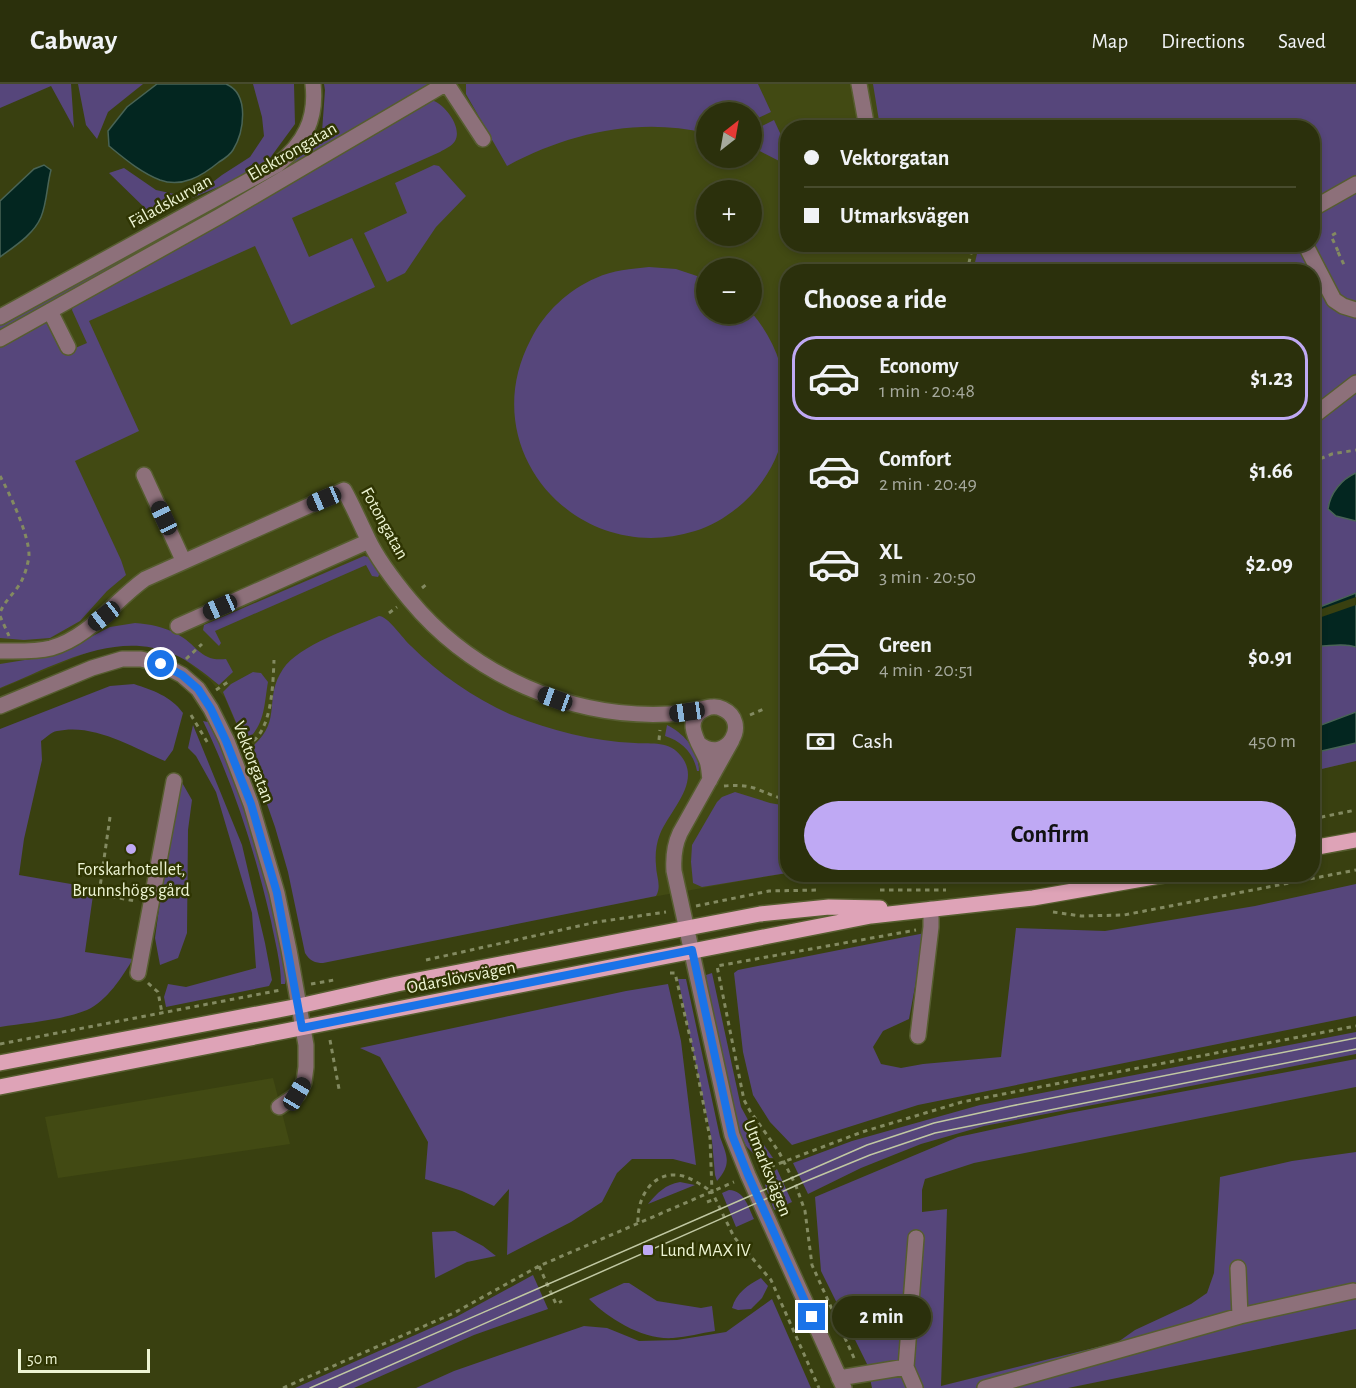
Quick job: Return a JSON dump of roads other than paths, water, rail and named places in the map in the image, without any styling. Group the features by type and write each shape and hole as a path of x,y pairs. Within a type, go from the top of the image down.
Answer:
{"main road":[{"path":"1320,847 1356,840"},
{"name":"Odarslövsvägen","path":"0,1087 871,916 1034,898 1125,882"},
{"name":"Odarslövsvägen","path":"0,1063 760,914 830,907 931,909"}],"street":[{"name":"Fäladskurvan","path":"0,317 277,165 292,154 308,129 313,108 313,84"},
{"name":"Elektrongatan","path":"0,339 219,216 446,84 483,139"},
{"path":"859,84 866,120"},
{"path":"1320,204 1356,184"},
{"path":"1320,273 1334,300 1356,310"},
{"path":"50,311 68,347"},
{"path":"1320,411 1356,383"},
{"path":"144,475 183,560"},
{"name":"Fotongatan","path":"0,651 45,649 69,641 104,616 126,593 145,579 183,560 344,490 369,541 419,611 453,643 485,666 504,677 555,699 600,709 660,714 710,707"},
{"path":"178,626 369,541"},
{"name":"Vektorgatan","path":"0,706 92,668 122,659 141,659 161,664 190,681 211,709 251,804 303,986 299,1006 306,1045 304,1082 297,1094 279,1107"},
{"path":"692,950 674,864 675,844 716,783 735,728 732,716 722,708 710,707 699,713 694,721 693,729 716,783"},
{"name":"Fotongatan","path":"660,714 676,722 697,740"},
{"path":"697,740 706,748 714,750 723,748 732,740"},
{"path":"138,973 174,781"},
{"path":"918,1036 931,927 931,909"},
{"name":"Utmarksvägen","path":"692,950 728,1118 748,1175 841,1383"},
{"path":"915,1388 906,1367 916,1238"},
{"path":"1238,1268 1240,1316"},
{"path":"985,1388 1240,1316 1353,1291"},
{"path":"841,1383 861,1375 906,1367"}],"water":[{"path":"157,84 226,84 234,89 242,105 240,134 233,150 227,157 199,176 184,182 168,182 153,177 109,146 108,131 127,107"},
{"path":"44,165 51,170 41,217 29,234 0,257 0,201 34,169"},
{"path":"1356,473 1356,521 1336,516 1328,509 1331,497 1338,487"},
{"path":"1356,593 1356,647 1320,646 1320,607"},
{"path":"1356,712 1356,743 1320,751 1320,725"}],"tram line":[{"path":"310,1388 867,1145 934,1123 1011,1106 1356,1038"},
{"path":"339,1388 804,1182 870,1155 935,1133 1356,1049"}],"place":[{"name":"Forskarhotellet, Brunnshögs gård","path":"131,849"},
{"name":"Lund MAX IV","path":"648,1250"}]}
